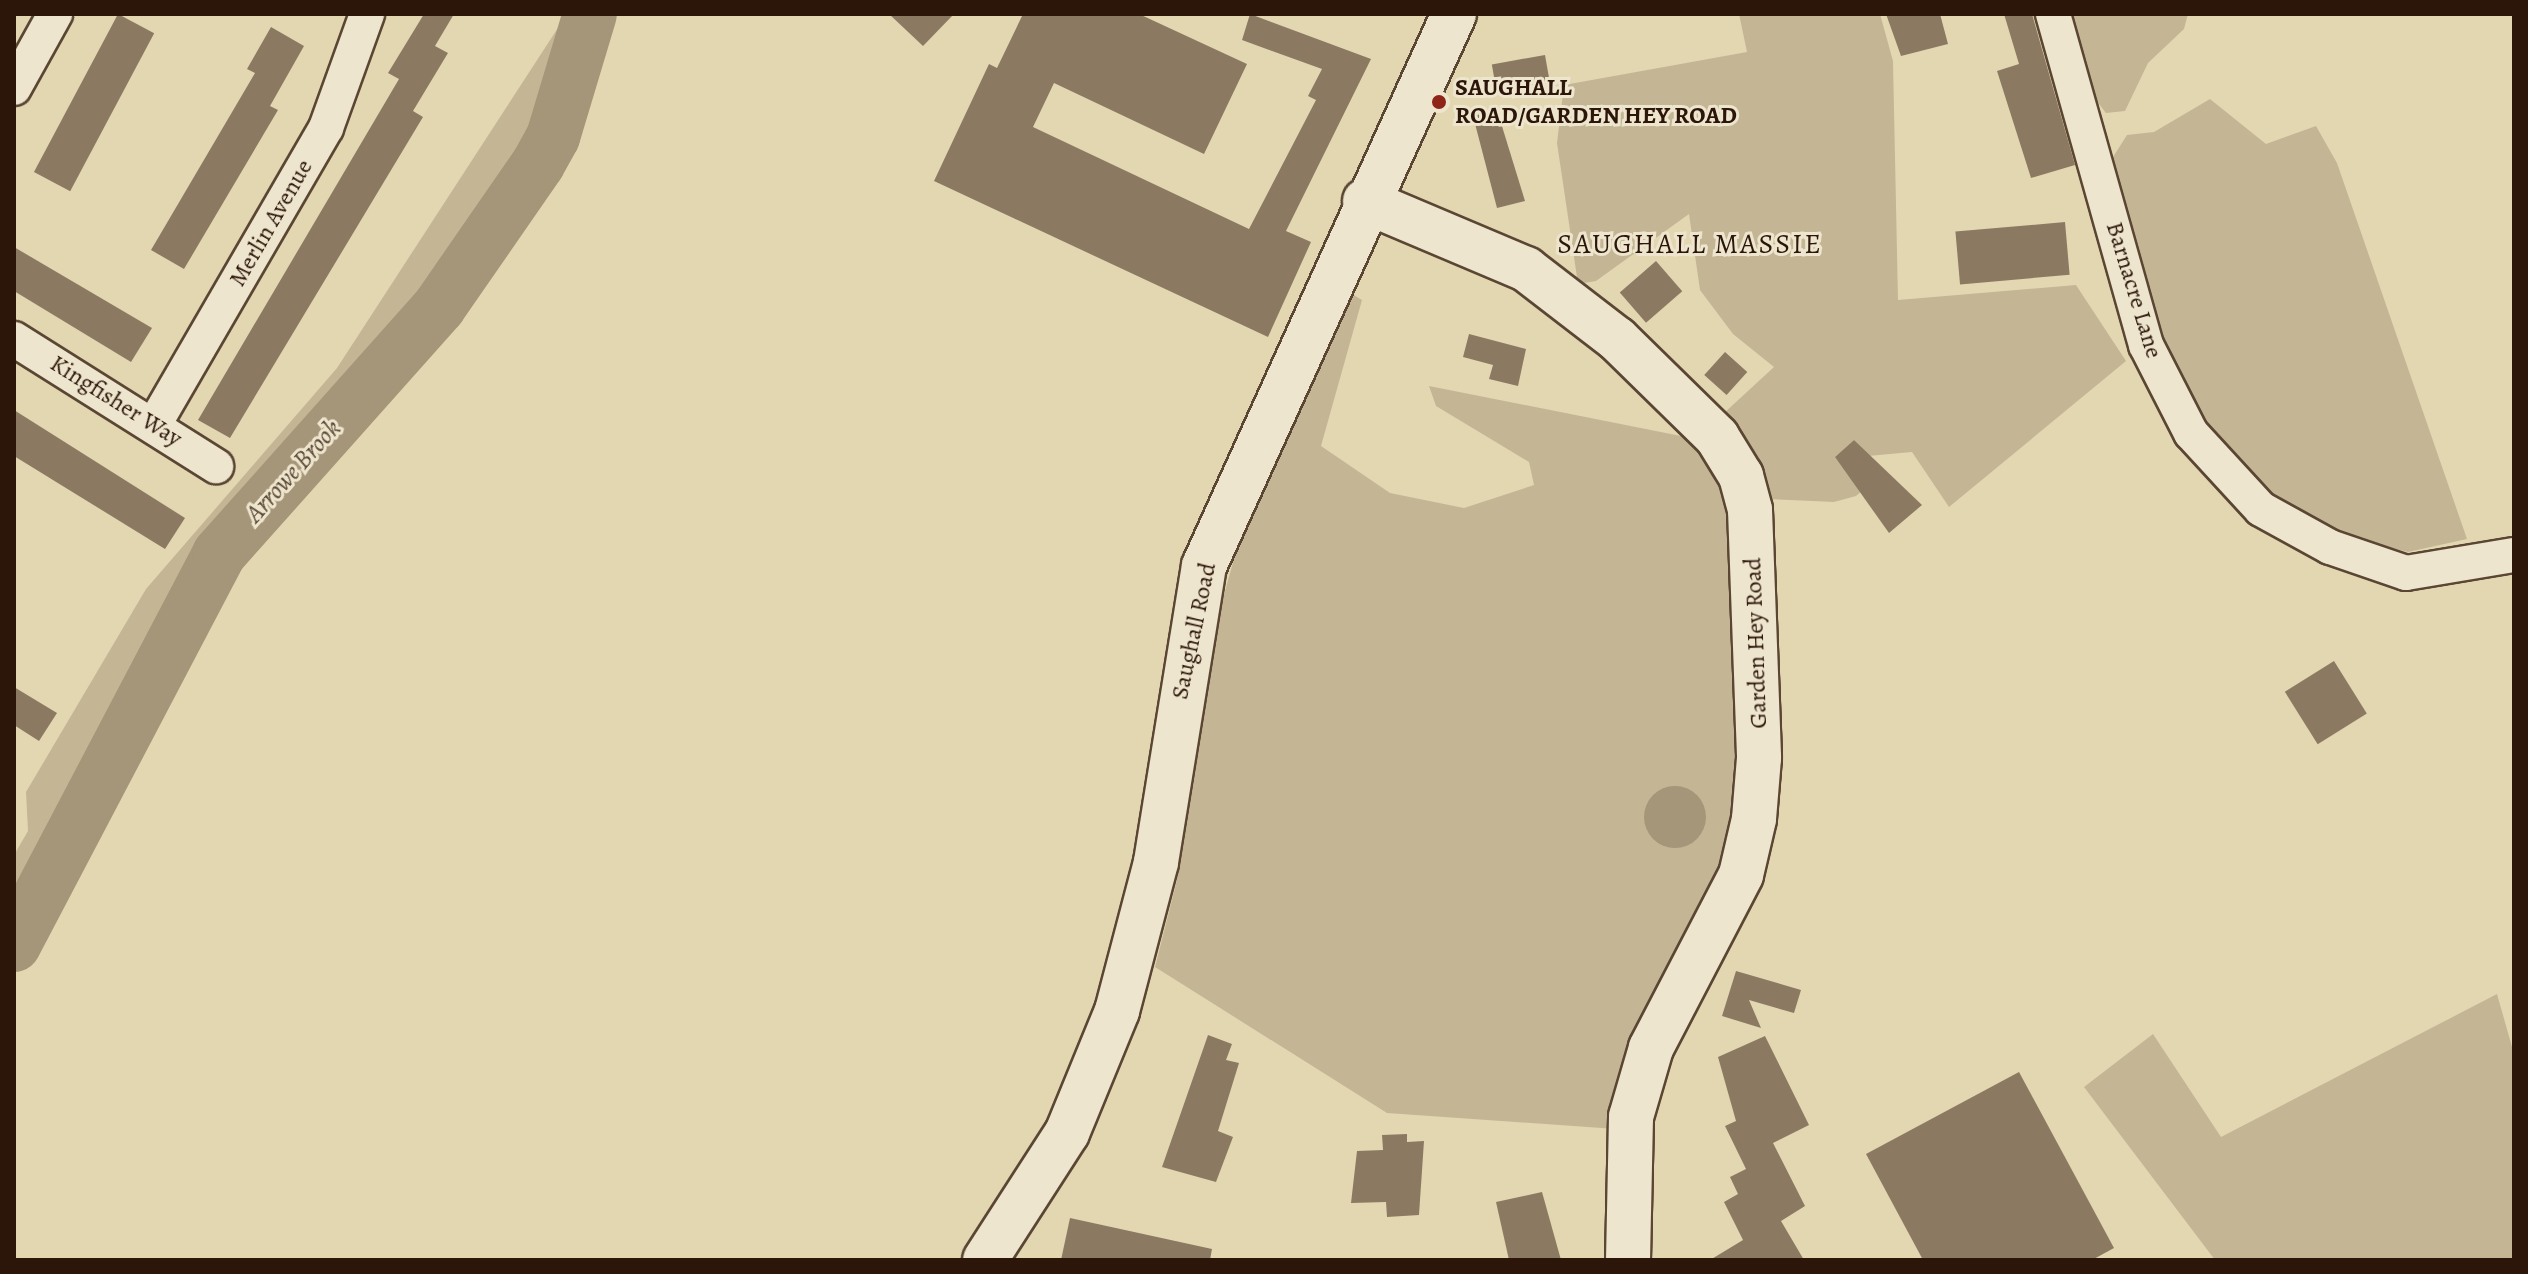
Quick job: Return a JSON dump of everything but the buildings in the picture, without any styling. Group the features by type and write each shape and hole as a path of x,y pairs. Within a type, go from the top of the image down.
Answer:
{"street":[{"path":"14,88 55,14"},
{"name":"Merlin Avenue","path":"155,423 326,128 367,14"},
{"name":"Saughall Road","path":"985,1260 1067,1133 1117,1011 1156,862 1204,566 1365,201 1454,14"},
{"name":"Barnacre Lane","path":"2053,14 2146,345 2191,433 2261,509 2330,547 2406,573 2514,555"},
{"name":"Garden Hey Road","path":"1365,201 1526,269 1617,339 1717,437 1741,476 1750,510 1759,758 1754,819 1741,875 1651,1048 1631,1117 1628,1260"},
{"name":"Kingfisher Way","path":"14,339 155,423 216,466"}],"shaded area":[{"path":"567,14 590,14 553,137 439,307 219,555 14,945 14,855 28,831 26,792 146,589 337,368"},
{"path":"1739,14 1880,14 1893,61 1898,300 2076,285 2126,361 1949,507 1912,452 1868,456 1854,440 1835,457 1864,489 1856,496 1834,502 1767,499 1744,435 1732,436 1723,414 1774,367 1733,334 1700,290 1689,214 1596,281 1578,284 1557,143 1564,85 1747,52"},
{"path":"2066,14 2188,14 2184,29 2148,63 2125,111 2106,113 2088,90"},
{"path":"2210,99 2266,144 2316,126 2337,163 2467,539 2408,552 2341,535 2285,508 2241,472 2185,389 2139,276 2113,157 2127,135 2154,132"},
{"path":"1352,294 1362,300 1321,446 1390,493 1464,508 1534,485 1529,462 1436,406 1429,386 1701,440 1739,522 1739,834 1616,1129 1387,1113 1155,967 1177,880 1202,673 1239,541"},
{"path":"1669,786 1681,786 1697,795 1704,805 1704,829 1697,839 1681,848 1669,848 1649,834 1644,823 1644,811 1658,791"},
{"path":"2497,994 2514,1054 2514,1260 2215,1260 2084,1087 2153,1034 2221,1137"}],"waterway":[{"name":"Arrowe Brook","path":"14,945 219,554 439,307 538,164 553,137 590,14"}],"place":[{"name":"SAUGHALL ROAD/GARDEN HEY ROAD","path":"1439,102"}],"district":[{"name":"SAUGHALL MASSIE","path":"1690,244"}]}
